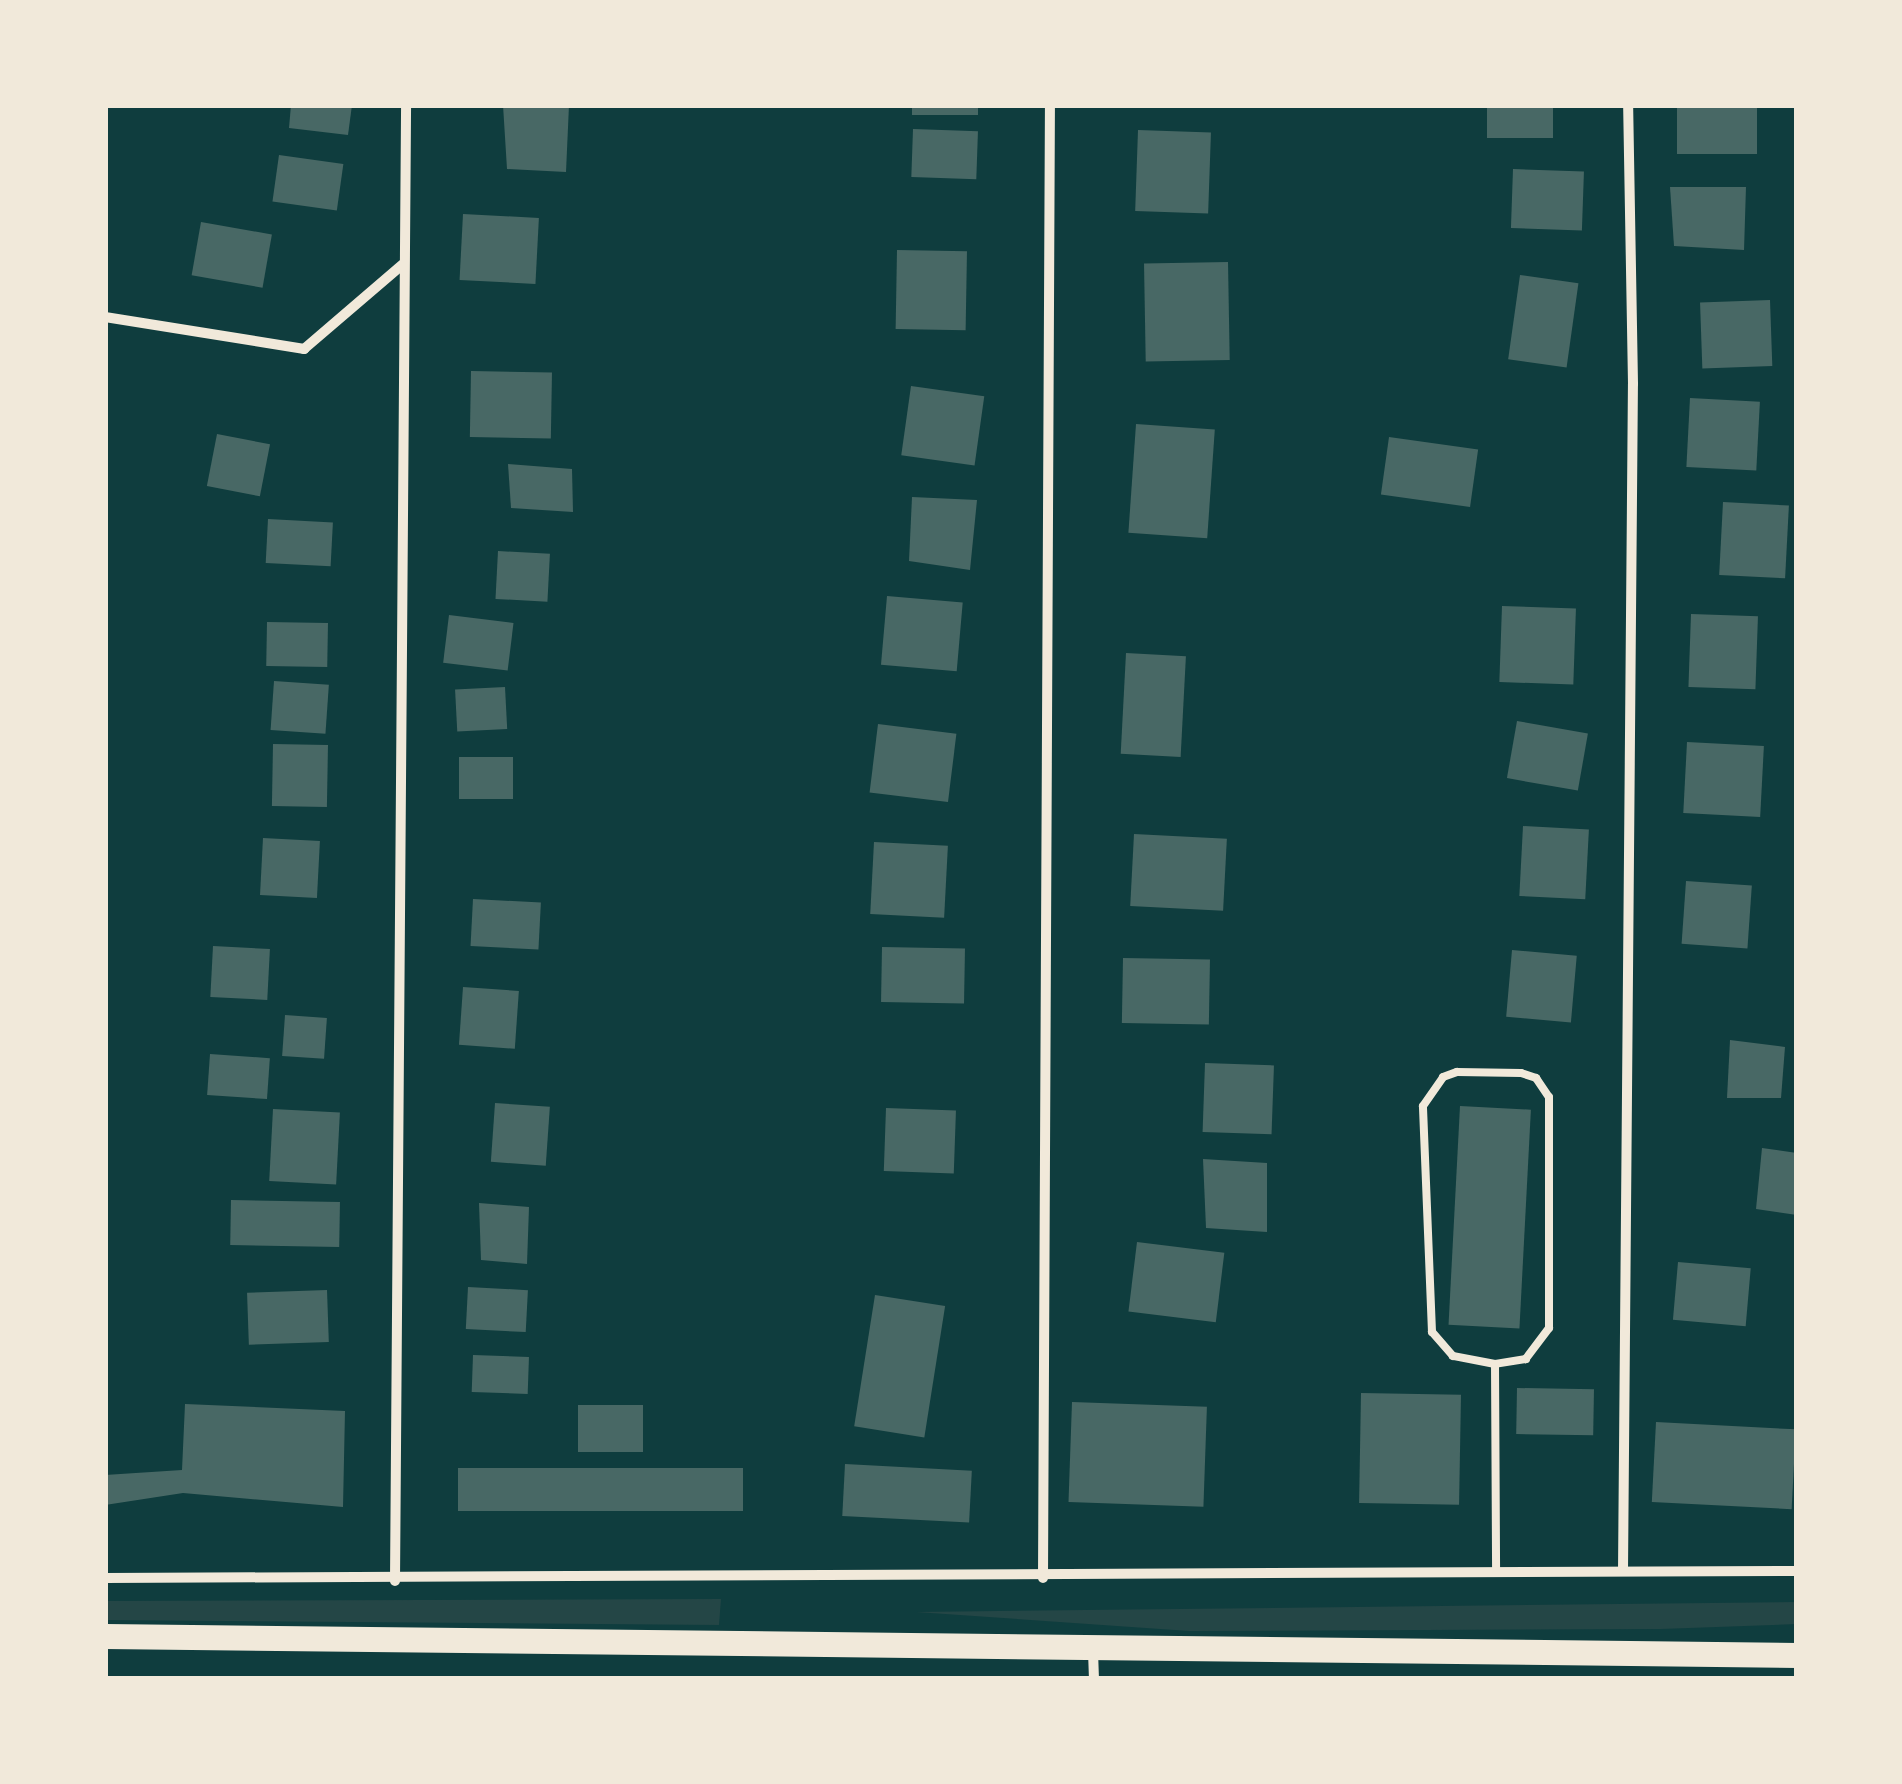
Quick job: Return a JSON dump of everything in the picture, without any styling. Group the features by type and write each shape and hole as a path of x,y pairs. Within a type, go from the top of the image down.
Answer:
{"main road":[{"path":"105,1636 1093,1651 1797,1655"}],"street":[{"path":"395,1581 406,105"},
{"path":"1043,1578 1050,105"},
{"path":"1623,1570 1633,384 1628,105"},
{"path":"105,317 304,349 404,264"},
{"path":"105,1578 395,1581 1797,1571"},
{"path":"1093,1651 1094,1679"}],"lane":[{"path":"1457,1072 1536,1078 1552,1113 1549,1328 1536,1352 1495,1364 1453,1356 1432,1332 1424,1106 1443,1077 1457,1072"},
{"path":"1495,1364 1496,1572"}],"shaded area":[{"path":"721,1599 719,1625 105,1620 105,1601"},
{"path":"1797,1602 1797,1624 1661,1629 1189,1631 916,1612"}],"building":[{"path":"291,105 352,105 348,135 289,128"},
{"path":"503,105 569,105 566,172 507,169"},
{"path":"912,105 978,105 978,115 912,115"},
{"path":"1487,105 1553,105 1553,138 1487,138"},
{"path":"1677,105 1757,105 1757,154 1677,154"},
{"path":"913,129 978,131 976,179 911,177"},
{"path":"1138,130 1211,133 1208,213 1135,211"},
{"path":"279,155 343,164 337,211 272,202"},
{"path":"1513,169 1584,171 1582,230 1511,228"},
{"path":"1670,187 1746,187 1744,250 1674,246"},
{"path":"463,214 539,218 535,284 460,280"},
{"path":"201,222 272,235 263,288 192,275"},
{"path":"897,250 967,251 966,330 896,329"},
{"path":"1228,262 1230,360 1146,361 1144,263"},
{"path":"1520,275 1578,283 1567,367 1508,359"},
{"path":"1770,300 1772,366 1702,368 1700,302"},
{"path":"471,371 552,372 551,438 470,437"},
{"path":"911,386 984,396 975,466 901,455"},
{"path":"1690,398 1760,402 1756,471 1686,467"},
{"path":"1136,424 1215,430 1207,538 1128,533"},
{"path":"217,434 270,444 260,496 207,486"},
{"path":"1389,437 1478,450 1470,507 1381,494"},
{"path":"508,464 572,469 573,512 511,508"},
{"path":"912,497 977,500 970,570 909,561"},
{"path":"1723,502 1789,505 1785,578 1719,575"},
{"path":"268,519 333,522 331,566 266,563"},
{"path":"498,551 550,554 547,602 495,599"},
{"path":"887,596 963,603 957,671 881,665"},
{"path":"1502,606 1576,609 1573,685 1499,682"},
{"path":"1691,614 1758,616 1755,689 1688,687"},
{"path":"449,615 514,623 508,671 443,663"},
{"path":"267,622 328,623 327,667 266,666"},
{"path":"1126,653 1186,656 1181,757 1121,754"},
{"path":"274,681 329,685 325,734 271,730"},
{"path":"505,687 507,729 457,732 455,690"},
{"path":"1517,721 1588,734 1578,791 1507,778"},
{"path":"878,724 956,734 948,802 870,792"},
{"path":"1687,742 1764,746 1760,817 1683,813"},
{"path":"273,744 328,745 327,807 272,806"},
{"path":"459,757 513,757 513,799 459,799"},
{"path":"1523,826 1589,829 1585,899 1519,896"},
{"path":"1134,834 1227,839 1223,911 1130,906"},
{"path":"263,838 320,841 317,898 260,895"},
{"path":"874,842 948,846 944,918 870,914"},
{"path":"1686,881 1752,886 1747,948 1682,944"},
{"path":"473,899 541,903 538,949 471,946"},
{"path":"213,946 270,949 267,1000 210,997"},
{"path":"882,947 965,948 964,1003 881,1002"},
{"path":"1512,950 1577,956 1571,1022 1506,1017"},
{"path":"1123,958 1210,960 1209,1025 1122,1023"},
{"path":"463,987 519,991 515,1049 459,1045"},
{"path":"285,1015 327,1018 324,1059 282,1056"},
{"path":"1730,1040 1785,1047 1781,1098 1727,1098"},
{"path":"210,1054 270,1058 267,1099 207,1095"},
{"path":"1205,1063 1274,1065 1272,1134 1203,1132"},
{"path":"495,1103 550,1107 546,1166 491,1162"},
{"path":"1460,1106 1531,1110 1519,1328 1449,1325"},
{"path":"886,1108 956,1110 954,1173 884,1171"},
{"path":"273,1109 340,1113 336,1184 269,1181"},
{"path":"1762,1148 1797,1153 1797,1215 1756,1209"},
{"path":"1203,1159 1267,1163 1267,1232 1206,1228"},
{"path":"231,1200 340,1202 339,1247 230,1245"},
{"path":"479,1203 529,1207 527,1264 481,1260"},
{"path":"1137,1242 1224,1253 1216,1322 1128,1311"},
{"path":"1678,1262 1751,1268 1746,1326 1673,1320"},
{"path":"468,1287 528,1290 526,1332 466,1329"},
{"path":"327,1290 329,1342 249,1345 247,1293"},
{"path":"875,1295 945,1306 924,1437 854,1426"},
{"path":"473,1355 529,1357 528,1394 472,1392"},
{"path":"1517,1388 1594,1389 1593,1435 1516,1434"},
{"path":"1361,1393 1461,1395 1459,1505 1359,1503"},
{"path":"1072,1402 1207,1407 1203,1507 1069,1502"},
{"path":"185,1404 345,1411 343,1507 183,1493 105,1505 105,1475 182,1470"},
{"path":"578,1405 643,1405 643,1452 578,1452"},
{"path":"1656,1422 1796,1429 1792,1509 1652,1502"},
{"path":"845,1464 972,1471 969,1523 842,1516"},
{"path":"458,1468 743,1468 743,1511 458,1511"}]}
